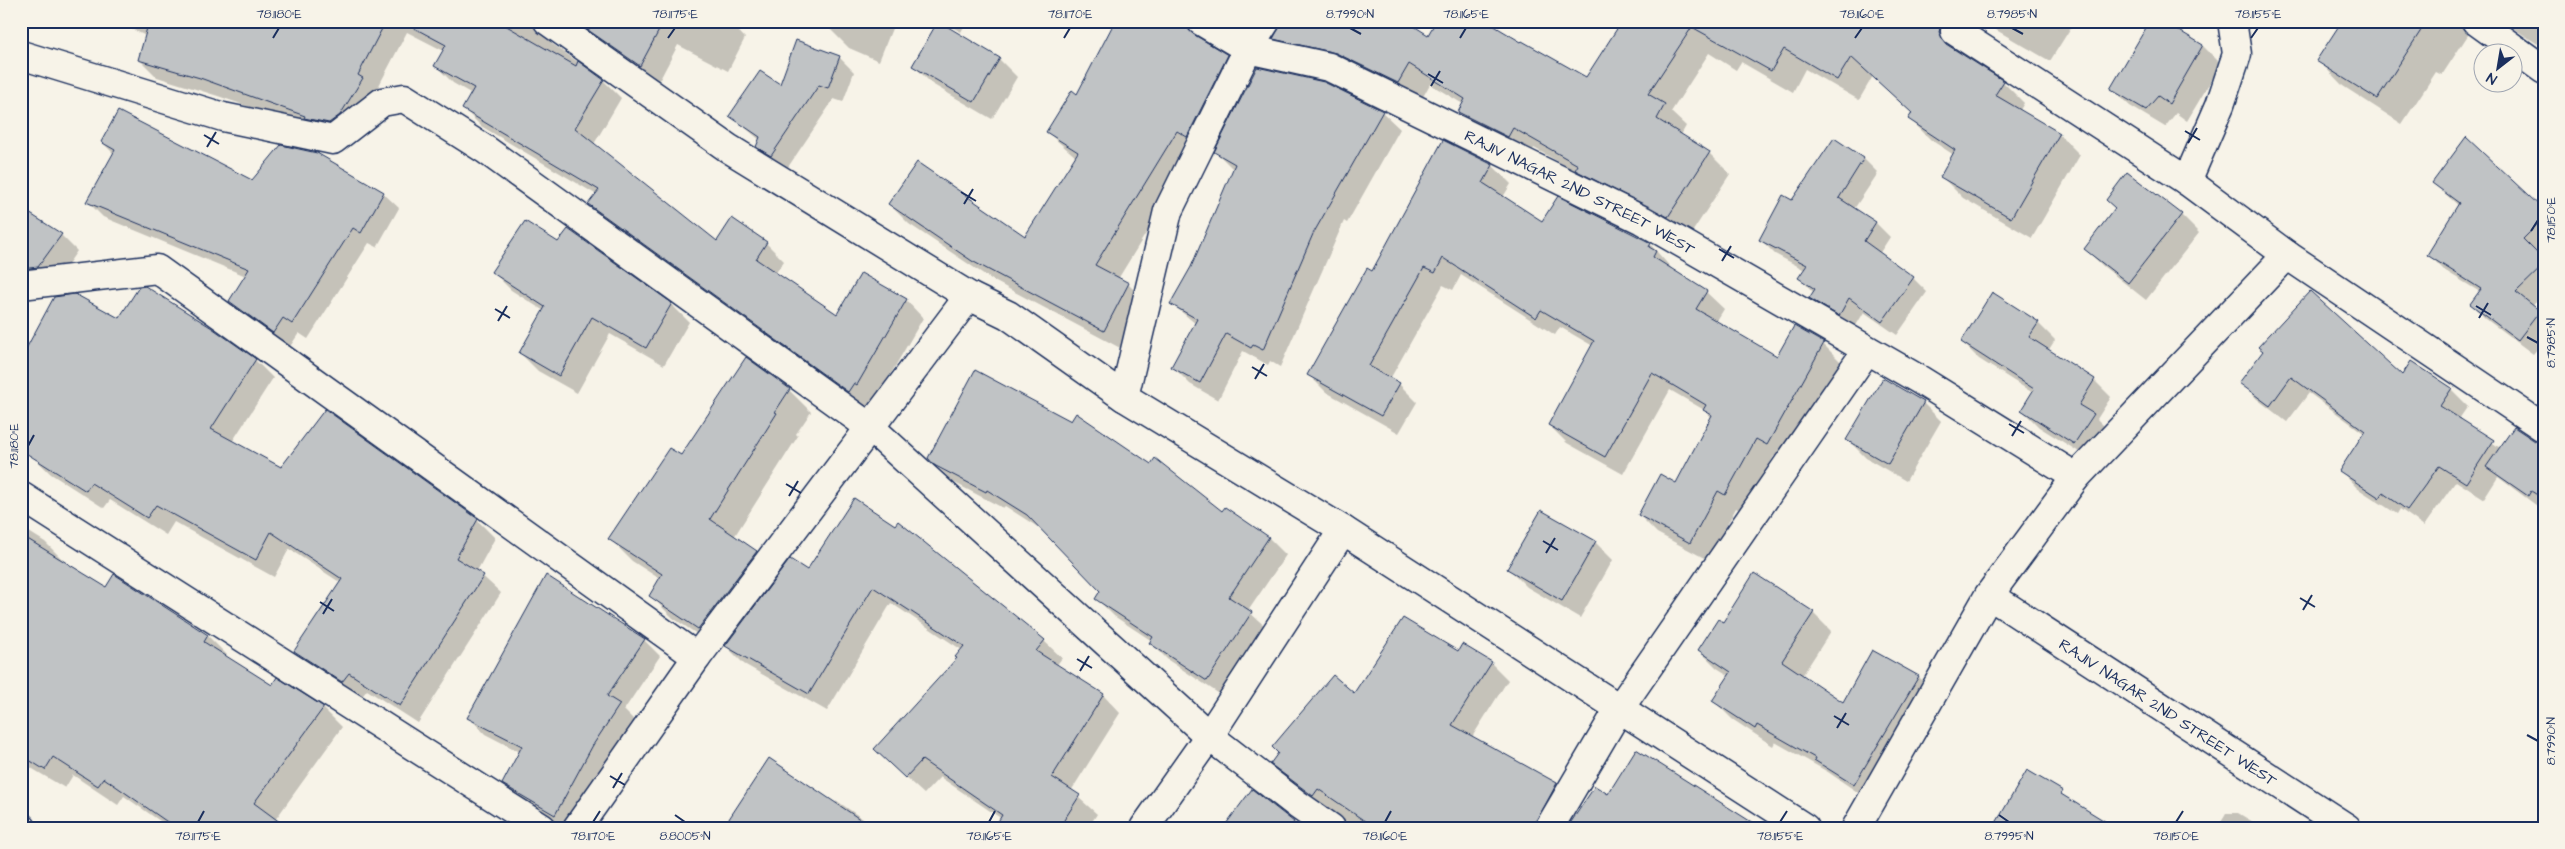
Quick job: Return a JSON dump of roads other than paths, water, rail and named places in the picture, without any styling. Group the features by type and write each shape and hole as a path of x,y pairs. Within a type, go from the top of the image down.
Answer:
{"street":[{"path":"548,21 728,148 969,296 1008,315 1124,397 1343,530 1805,828"},
{"name":"RAJIV NAGAR 2ND STREET WEST","path":"1201,21 1248,49 1329,67 1642,220 1920,380 2076,477"},
{"path":"1124,397 1168,211 1248,49 1266,21"},
{"path":"2187,181 2220,105 2237,54 2232,21"},
{"path":"2476,21 2544,70"},
{"path":"1950,25 2187,181 2287,255 2544,428"},
{"path":"21,55 223,117 333,140 382,102 404,98 486,150 871,428 1209,736 1298,805 1331,828"},
{"path":"1856,828 1989,595 2076,477 2287,255"},
{"path":"21,285 157,269 697,657"},
{"path":"577,828 697,657 969,296"},
{"path":"1549,828 1619,709 1867,350"},
{"path":"21,496 542,828"},
{"path":"1144,828 1209,736 1343,530"},
{"name":"RAJIV NAGAR 2ND STREET WEST","path":"1989,595 2347,828"}]}
